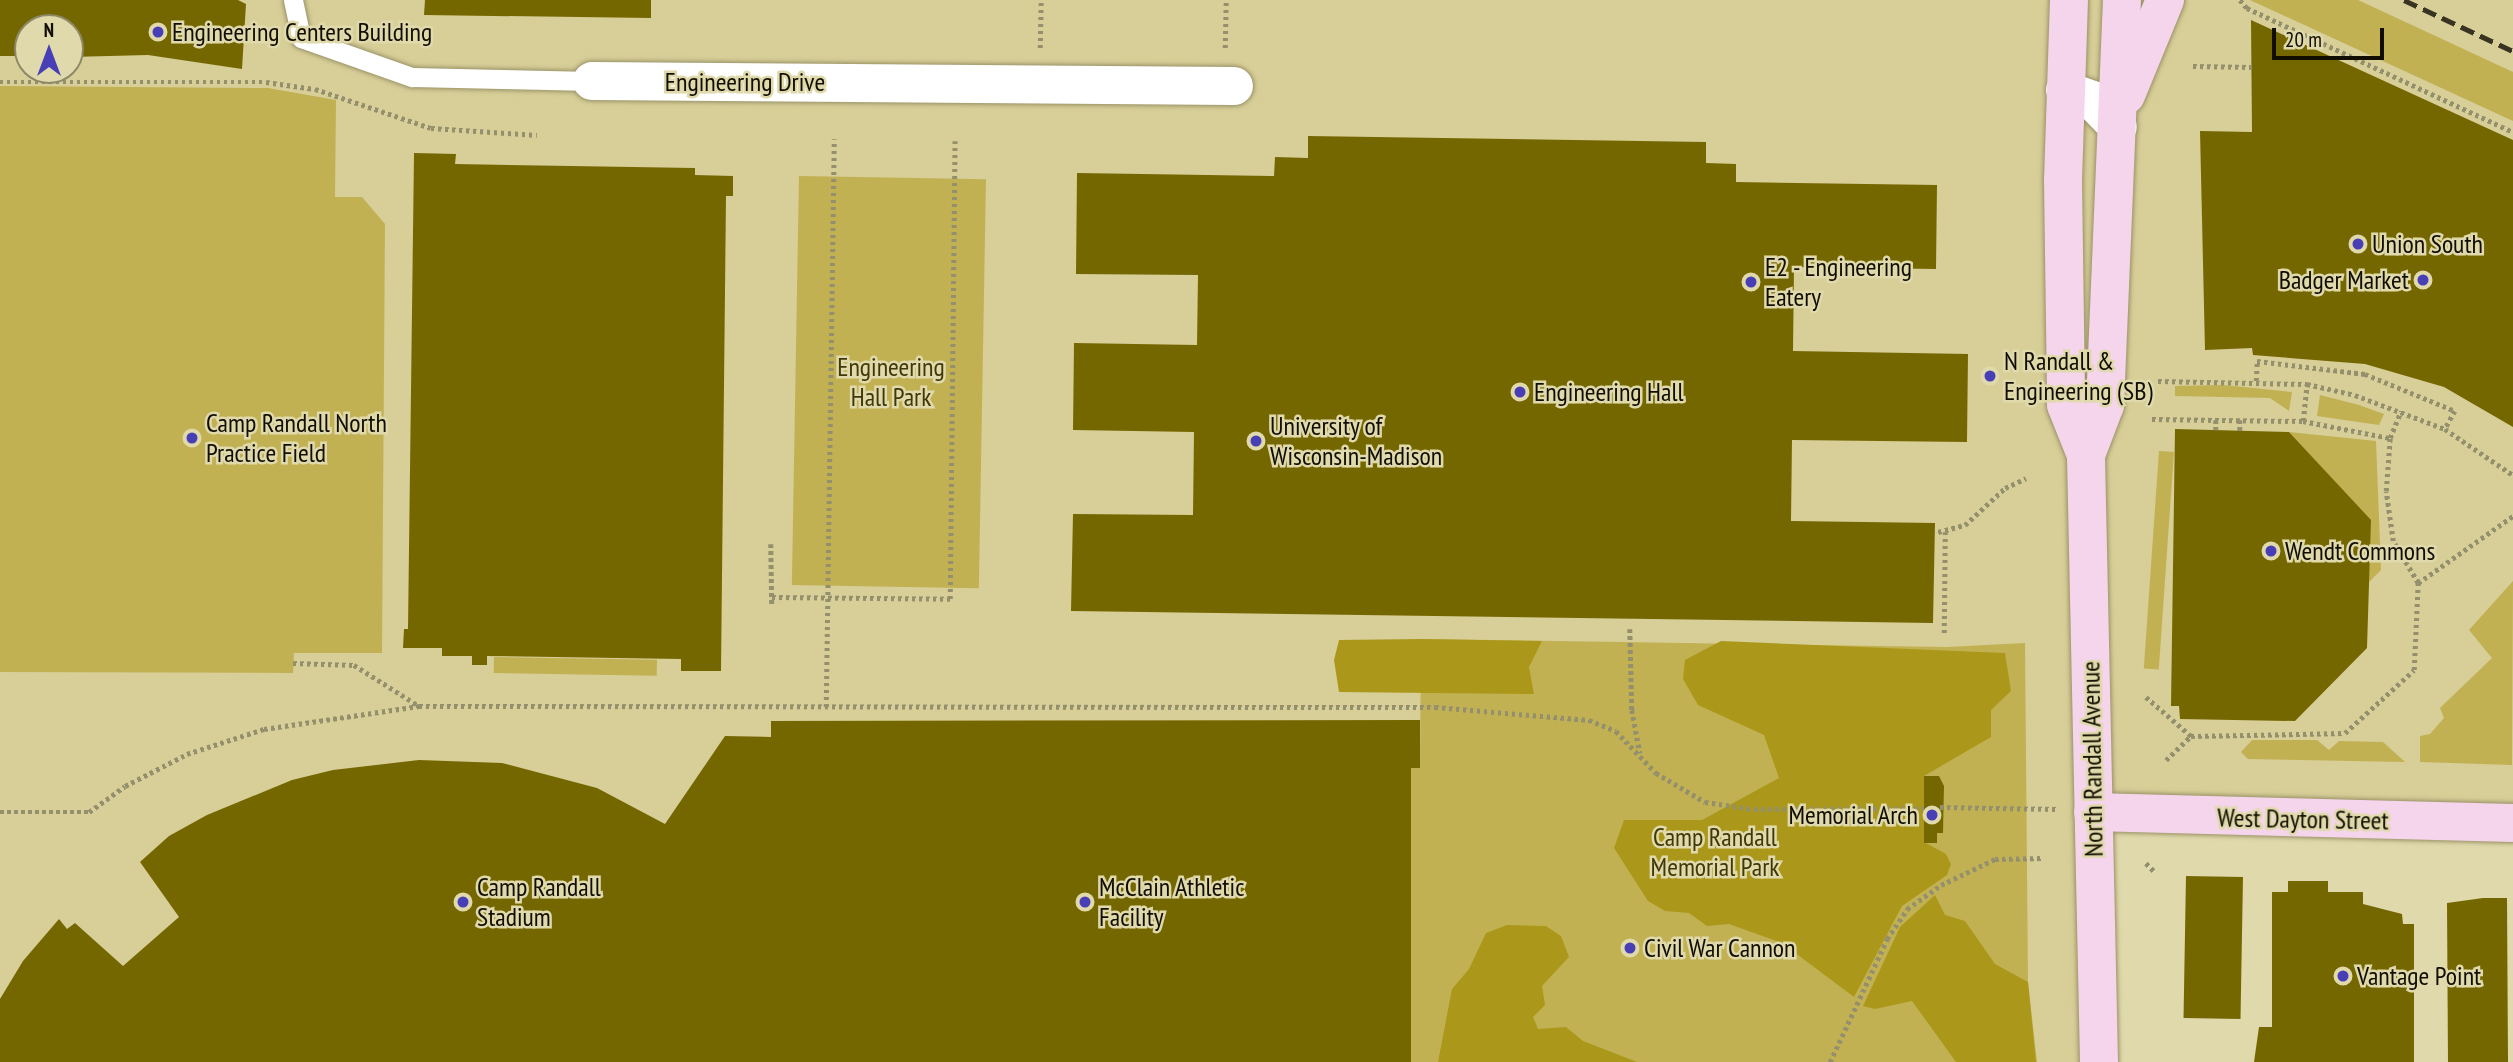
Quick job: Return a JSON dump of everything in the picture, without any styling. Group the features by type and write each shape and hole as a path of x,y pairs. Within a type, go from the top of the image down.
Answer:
{"main road":[{"path":"2069,0 2065,90 2066,405 2086,455"},
{"path":"2086,455 2105,405 2120,117 2122,0"},
{"path":"2120,117 2165,0"},
{"name":"North Randall Avenue","path":"2086,455 2099,1062"},
{"name":"West Dayton Street","path":"2093,812 2513,824"}],"street":[{"name":"Engineering Drive","path":"592,81 1234,86"},
{"path":"2065,90 2092,100 2120,117"}],"lane":[{"name":"Engineering Drive","path":"293,0 301,38 412,77 592,81"}],"path":[{"path":"1040,55 1041,0"},
{"path":"1225,48 1226,0"},
{"path":"2240,0 2247,8 2513,132"},
{"path":"2193,66 2252,67"},
{"path":"0,82 266,82 327,92 431,128 537,135"},
{"path":"826,707 834,139"},
{"path":"772,597 950,599 955,141"},
{"path":"2256,381 2257,361 2365,374 2455,411 2445,429"},
{"path":"2158,381 2306,384 2401,411 2445,429 2513,475"},
{"path":"2303,421 2306,384"},
{"path":"2165,760 2191,736 2345,733 2414,670 2418,583 2393,541 2388,516 2390,438 2401,411"},
{"path":"2152,419 2303,421 2390,438"},
{"path":"2216,419 2216,430"},
{"path":"2240,420 2240,431"},
{"path":"1938,532 1965,525 2004,488 2026,478"},
{"path":"2418,583 2513,516"},
{"path":"1944,633 1945,532"},
{"path":"771,544 772,606"},
{"path":"1630,629 1632,710 1640,754"},
{"path":"293,663 354,664 419,706"},
{"path":"2147,697 2191,736"},
{"path":"0,812 89,812 125,786 187,754 251,733 419,706 1435,707 1589,720 1616,731 1656,773 1705,803 1754,809 1924,808"},
{"path":"1940,807 2030,808"},
{"path":"1830,1062 1887,939 1907,909 1966,870 1995,859 2043,858"},
{"path":"2146,863 2155,872"}],"shaded area":[{"name":"University of Wisconsin-Madison","path":"0,0 2513,0 2513,823 2094,812 2099,1062 0,1062"}],"green space":[{"path":"2250,0 2358,0 2513,72 2513,121"},
{"name":"Camp Randall North Practice Field","path":"0,86 268,88 336,100 335,197 362,197 385,224 382,653 294,653 293,673 0,672"},
{"name":"Engineering Hall Park","path":"799,176 986,179 979,588 792,585"},
{"path":"2223,385 2292,392 2289,411 2270,398 2175,396 2175,386"},
{"path":"2320,395 2384,414 2379,425 2317,416"},
{"path":"2289,432 2376,441 2381,570 2369,582 2370,520"},
{"path":"2159,451 2174,452 2159,670 2144,668"},
{"path":"2513,581 2512,765 2420,762 2420,736 2430,734 2444,718 2440,708 2492,658 2469,630"},
{"name":"Camp Randall Memorial Park","path":"1421,639 1947,647 2025,643 2028,982 2037,1062 1411,1062 1411,768 1420,768"},
{"path":"1339,640 1542,641 1529,667 1534,694 1339,692 1334,660"},
{"path":"1721,641 2005,653 2011,691 1991,710 1991,737 1924,776 1924,842 1946,854 1951,864 1947,875 1902,906 1854,997 1782,943 1729,924 1707,926 1689,913 1665,911 1648,901 1614,848 1624,820 1702,820 1779,778 1764,735 1698,705 1683,679 1685,660"},
{"path":"494,657 657,660 657,676 494,673"},
{"path":"2252,740 2317,740 2329,750 2339,741 2383,742 2405,762 2248,759 2241,752"},
{"path":"1935,895 1945,915 1965,921 1995,964 2028,982 2036,1062 1956,1062 1912,1001 1875,1009 1863,1006 1900,927"},
{"path":"1507,925 1546,926 1561,936 1569,957 1542,986 1545,1005 1533,1017 1538,1029 1566,1027 1583,1041 1637,1062 1438,1062 1452,989 1469,969 1486,933"}],"building":[{"name":"Engineering Centers Building","path":"0,0 238,0 246,4 242,69 148,55 84,57 84,14 14,14 14,56 0,56"},
{"path":"425,0 651,0 651,18 424,15"},
{"name":"Union South","path":"2251,20 2513,140 2513,427 2444,387 2365,364 2253,355 2252,348 2205,350 2200,131 2252,132"},
{"name":"Engineering Hall","path":"1308,136 1706,142 1706,163 1736,164 1736,182 1937,185 1936,269 1794,267 1793,351 1968,354 1967,442 1792,440 1791,521 1935,523 1933,623 1071,611 1073,514 1193,515 1194,432 1073,430 1074,343 1197,345 1198,275 1076,274 1077,173 1274,176 1275,157 1308,158"},
{"path":"414,153 456,154 455,164 695,168 695,175 733,176 733,196 726,196 721,671 681,671 681,659 487,656 487,665 472,665 472,656 442,656 442,648 403,648 404,629 408,629"},
{"name":"Wendt Commons","path":"2175,429 2289,432 2371,520 2367,648 2295,721 2180,719 2179,706 2171,706"},
{"path":"1420,720 1420,768 1411,768 1411,1062 0,1062 0,999 23,961 59,919 67,929 75,923 123,966 179,917 140,862 169,836 207,815 292,780 333,770 419,760 502,763 597,788 665,824 725,736 771,737 771,721"},
{"name":"Memorial Arch","path":"1924,776 1939,776 1944,786 1943,833 1937,833 1937,843 1924,843"},
{"path":"2186,876 2243,877 2241,1019 2184,1018"},
{"name":"Vantage Point","path":"2288,881 2328,881 2328,892 2363,892 2363,904 2402,914 2403,924 2414,924 2414,1062 2254,1062 2259,1027 2272,1027 2272,892 2288,892"},
{"path":"2507,898 2508,1062 2448,1062 2447,903"}],"railway":[{"path":"2404,0 2513,51"}],"place":[{"name":"Engineering Centers Building","path":"158,32"},
{"name":"Union South","path":"2358,244"},
{"name":"Badger Market","path":"2423,280"},
{"name":"E2 - Engineering Eatery","path":"1751,282"},
{"name":"N Randall & Engineering (SB)","path":"1990,376"},
{"name":"Engineering Hall","path":"1520,392"},
{"name":"Camp Randall North Practice Field","path":"192,438"},
{"name":"University of Wisconsin-Madison","path":"1256,441"},
{"name":"Wendt Commons","path":"2271,551"},
{"name":"Memorial Arch","path":"1932,815"},
{"name":"Camp Randall Stadium","path":"463,902"},
{"name":"McClain Athletic Facility","path":"1085,902"},
{"name":"Civil War Cannon","path":"1630,948"},
{"name":"Vantage Point","path":"2343,976"}]}
